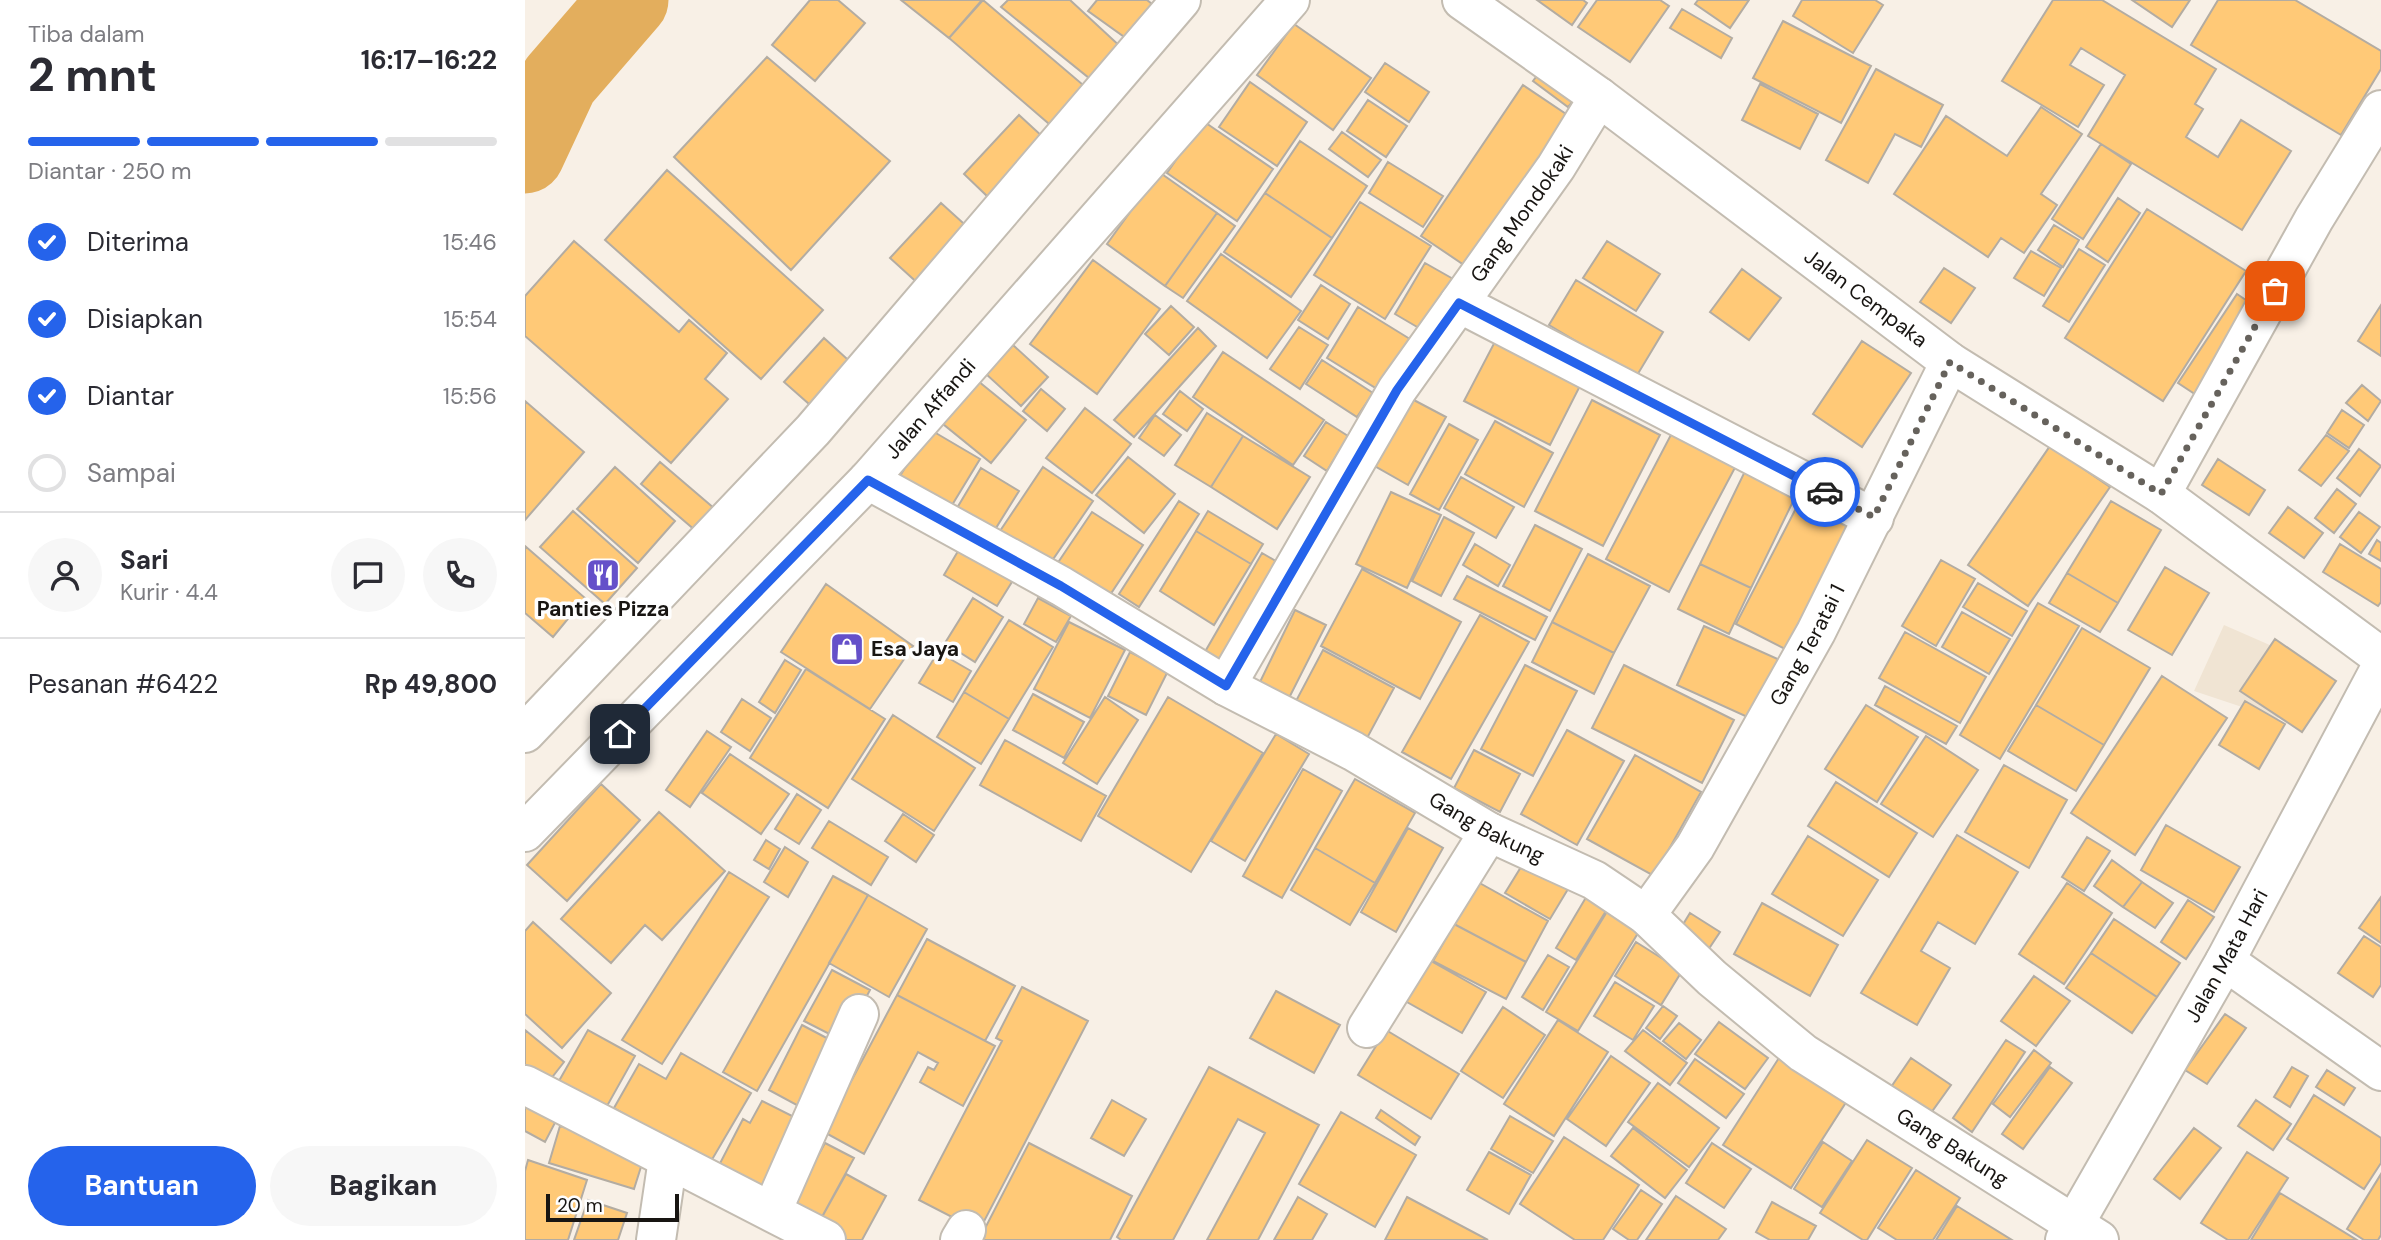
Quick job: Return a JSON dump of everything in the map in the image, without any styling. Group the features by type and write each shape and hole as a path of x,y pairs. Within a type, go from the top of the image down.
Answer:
{"street":[{"path":"525,733 813,430 1181,0"},
{"name":"Jalan Affandi","path":"525,832 868,480 1290,0"},
{"name":"Jalan Cempaka","path":"1462,0 1599,97 1950,362 2161,494 2381,657"},
{"name":"Gang Mondokaki","path":"1226,686 1397,390 1556,167 1599,97"},
{"path":"2161,494 2314,219 2381,110"},
{"path":"1459,303 1874,517"},
{"name":"Gang Teratai 1","path":"1646,915 1695,847 1816,632 1950,362"},
{"name":"Gang Bakung","path":"868,480 1061,586 1226,686 1353,751 1489,832 1594,880 1646,915 1712,978 1803,1053 2079,1234"},
{"name":"Jalan Mata Hari","path":"2079,1234 2381,667"},
{"path":"1367,1028 1489,832"},
{"path":"2225,961 2381,1071"},
{"path":"772,1211 859,1014"},
{"path":"525,1085 826,1240"},
{"path":"656,1240 668,1159"}],"shaded area":[{"path":"2224,625 2297,657 2278,719 2194,691"}],"building":[{"path":"810,0 838,0 865,23 815,81 772,45"},
{"path":"901,0 982,0 949,38"},
{"path":"983,0 1089,90 1055,129 949,38"},
{"path":"1008,0 1070,0 1123,49 1094,82 1001,7"},
{"path":"1097,0 1147,0 1162,12 1137,46 1088,11"},
{"path":"1537,0 1583,0 1587,3 1572,25"},
{"path":"1597,0 1660,0 1669,6 1630,62 1578,27"},
{"path":"1698,0 1749,0 1730,28 1695,4"},
{"path":"1802,0 1875,0 1883,5 1853,53 1793,16"},
{"path":"2053,0 2102,0 2216,69 2195,104 2203,109 2186,137 2218,157 2241,120 2291,151 2242,230 2088,136 2125,75 2081,48 2070,65 2104,85 2078,127 2002,81"},
{"path":"2132,0 2190,0 2172,27"},
{"path":"2218,0 2295,0 2381,51 2381,69 2341,135 2191,45"},
{"path":"1682,9 1732,38 1721,58 1670,28"},
{"path":"1783,21 1871,66 1841,123 1753,78"},
{"path":"1294,24 1371,78 1333,130 1257,75"},
{"path":"767,57 890,161 791,270 674,157"},
{"path":"1385,63 1429,92 1409,122 1365,92"},
{"path":"1545,65 1580,92 1568,107 1533,81"},
{"path":"1876,69 1943,105 1921,147 1895,134 1868,183 1826,160"},
{"path":"1250,82 1307,122 1277,166 1219,127"},
{"path":"1760,84 1818,114 1800,149 1742,120"},
{"path":"1523,85 1572,118 1470,269 1421,236"},
{"path":"1368,100 1407,126 1386,157 1347,131"},
{"path":"2041,107 2082,134 2041,194 2057,205 2024,253 2001,238 1988,257 1894,194 1946,116 2007,156"},
{"path":"1019,115 1044,138 988,197 964,174"},
{"path":"1203,121 1273,169 1237,221 1167,173"},
{"path":"1342,132 1381,160 1368,177 1329,149"},
{"path":"1300,141 1367,186 1332,238 1265,193"},
{"path":"2101,144 2131,164 2083,239 2052,219"},
{"path":"1388,162 1443,196 1423,227 1369,193"},
{"path":"667,170 823,310 761,379 605,240"},
{"path":"1159,172 1217,213 1165,286 1107,244"},
{"path":"1265,193 1332,238 1291,297 1224,252"},
{"path":"2118,198 2140,213 2108,262 2086,247"},
{"path":"1360,202 1431,246 1385,319 1314,275"},
{"path":"941,203 973,232 922,287 890,258"},
{"path":"2147,209 2246,271 2163,401 2065,338"},
{"path":"1217,213 1235,226 1183,298 1165,286"},
{"path":"2054,225 2079,240 2063,267 2038,250"},
{"path":"574,241 679,332 689,320 727,353 705,379 728,399 671,463 525,336 525,296"},
{"path":"1607,241 1660,274 1636,311 1583,278"},
{"path":"2079,249 2105,265 2069,322 2043,306"},
{"path":"2031,251 2061,268 2044,296 2014,278"},
{"path":"1221,254 1301,311 1267,358 1187,301"},
{"path":"1093,260 1160,309 1097,394 1030,344"},
{"path":"1425,263 1455,280 1424,331 1395,314"},
{"path":"1944,268 1975,288 1951,323 1920,302"},
{"path":"1742,269 1781,298 1749,340 1710,312"},
{"path":"1576,280 1663,332 1636,377 1549,325"},
{"path":"1321,285 1350,304 1328,339 1298,320"},
{"path":"2237,294 2262,311 2204,400 2178,383"},
{"path":"2381,305 2381,356 2358,341"},
{"path":"1171,306 1194,327 1169,355 1145,334"},
{"path":"1358,307 1418,344 1387,395 1327,358"},
{"path":"1299,327 1328,345 1300,389 1270,369"},
{"path":"1198,328 1216,346 1134,437 1114,420"},
{"path":"1500,332 1585,376 1550,445 1464,401"},
{"path":"824,338 857,368 817,411 784,382"},
{"path":"1862,341 1911,373 1862,447 1813,414"},
{"path":"1013,345 1048,377 1021,406 986,374"},
{"path":"1223,352 1324,420 1293,465 1193,397"},
{"path":"1322,360 1373,393 1357,417 1306,384"},
{"path":"978,381 1026,420 991,463 943,424"},
{"path":"2362,385 2381,401 2368,421 2346,403"},
{"path":"1041,389 1065,409 1047,431 1023,411"},
{"path":"1180,391 1203,409 1187,431 1163,414"},
{"path":"1410,398 1446,417 1408,485 1373,465"},
{"path":"1592,400 1660,435 1603,546 1535,511"},
{"path":"525,401 584,452 525,520"},
{"path":"1085,408 1131,444 1092,493 1046,458"},
{"path":"2342,410 2364,425 2349,448 2327,433"},
{"path":"1207,413 1243,436 1211,487 1175,465"},
{"path":"1155,415 1181,435 1164,456 1139,438"},
{"path":"1495,421 1553,453 1524,507 1465,474"},
{"path":"1326,422 1348,436 1327,471 1304,456"},
{"path":"1449,424 1478,440 1439,510 1410,494"},
{"path":"929,429 980,459 946,515 895,484"},
{"path":"1674,429 1738,462 1669,592 1606,559"},
{"path":"2326,435 2349,451 2321,486 2299,470"},
{"path":"1243,436 1310,477 1277,529 1211,487"},
{"path":"2050,446 2110,487 2028,606 1968,565"},
{"path":"2359,449 2381,466 2360,496 2337,478"},
{"path":"1128,457 1175,494 1144,533 1096,495"},
{"path":"2218,459 2265,490 2249,515 2202,485"},
{"path":"660,462 722,515 703,537 641,484"},
{"path":"1748,465 1799,489 1751,588 1700,564"},
{"path":"615,467 675,521 638,563 577,509"},
{"path":"1043,467 1093,501 1047,568 998,534"},
{"path":"981,468 1019,491 991,536 954,513"},
{"path":"1461,477 1514,507 1496,538 1444,508"},
{"path":"1806,489 1855,515 1785,649 1736,624"},
{"path":"2337,489 2356,504 2334,533 2315,518"},
{"path":"1391,492 1441,515 1407,588 1356,564"},
{"path":"1179,501 1199,514 1139,607 1119,594"},
{"path":"2111,501 2161,530 2118,603 2067,573"},
{"path":"2288,507 2323,533 2304,558 2269,533"},
{"path":"573,511 637,568 605,604 540,547"},
{"path":"1208,511 1263,544 1251,564 1196,531"},
{"path":"1092,512 1143,545 1106,601 1055,567"},
{"path":"2359,512 2380,527 2361,553 2340,537"},
{"path":"1444,517 1474,533 1441,596 1412,581"},
{"path":"1535,525 1582,549 1550,611 1503,586"},
{"path":"1196,531 1251,564 1214,625 1160,591"},
{"path":"2377,540 2381,543 2381,561 2369,554"},
{"path":"1475,544 1510,565 1498,586 1463,565"},
{"path":"2340,544 2381,569 2381,602 2378,606 2323,572"},
{"path":"525,546 585,598 553,637 525,613"},
{"path":"961,546 1015,577 997,606 944,575"},
{"path":"1262,553 1281,564 1221,668 1202,657"},
{"path":"1588,554 1650,586 1614,653 1552,622"},
{"path":"1941,560 1975,579 1936,646 1902,626"},
{"path":"1700,564 1751,588 1729,634 1678,609"},
{"path":"2165,567 2209,593 2172,655 2128,630"},
{"path":"1362,569 1461,622 1420,699 1321,646"},
{"path":"2067,573 2118,603 2100,632 2049,603"},
{"path":"1467,576 1547,617 1535,640 1454,599"},
{"path":"1978,583 2027,611 2012,636 1963,607"},
{"name":"Esa Jaya","path":"826,584 913,646 870,709 781,652"},
{"path":"973,598 1003,617 975,662 945,643"},
{"path":"1038,598 1071,616 1056,642 1024,624"},
{"path":"2038,603 2079,626 2000,759 1960,735"},
{"path":"1295,610 1326,625 1289,698 1259,684"},
{"path":"1962,612 2010,639 1989,674 1942,647"},
{"path":"1480,615 1529,642 1451,779 1402,752"},
{"path":"1009,620 1053,647 1009,719 964,692"},
{"path":"1069,622 1125,650 1090,718 1034,689"},
{"path":"1552,622 1614,653 1594,694 1532,662"},
{"path":"1704,626 1782,661 1754,720 1677,685"},
{"path":"2082,628 2150,668 2104,745 2036,705"},
{"path":"1905,632 1986,677 1960,723 1879,678"},
{"path":"2275,639 2336,681 2302,732 2240,691"},
{"path":"1323,650 1394,688 1366,740 1296,701"},
{"path":"938,652 971,671 953,702 919,683"},
{"path":"1130,652 1168,671 1146,715 1108,696"},
{"path":"785,660 801,670 775,713 759,702"},
{"path":"1525,665 1577,691 1533,776 1481,749"},
{"path":"1624,665 1734,720 1702,783 1592,728"},
{"path":"806,669 885,719 828,808 750,758"},
{"path":"2162,676 2227,718 2135,855 2071,813"},
{"path":"1885,686 1957,726 1946,744 1875,705"},
{"path":"964,692 1009,719 981,764 937,737"},
{"path":"1033,694 1084,722 1064,758 1013,730"},
{"path":"1105,697 1138,720 1097,784 1063,763"},
{"path":"1168,697 1263,753 1191,872 1098,816"},
{"path":"742,699 771,718 750,751 721,732"},
{"path":"2245,701 2285,724 2259,769 2219,745"},
{"path":"1866,705 1918,737 1877,802 1825,769"},
{"path":"2036,705 2104,745 2076,791 2008,751"},
{"path":"893,715 975,768 934,831 852,779"},
{"path":"1567,730 1624,761 1577,845 1521,814"},
{"path":"707,731 731,747 690,807 666,790"},
{"path":"1276,734 1309,754 1245,861 1211,841"},
{"path":"1926,736 1978,770 1933,837 1881,804"},
{"path":"1005,740 1106,796 1081,841 980,785"},
{"path":"1474,750 1520,774 1500,812 1454,788"},
{"path":"730,754 789,794 761,834 702,793"},
{"path":"1635,755 1701,792 1654,876 1587,839"},
{"path":"2004,765 2067,800 2029,868 1965,832"},
{"path":"1303,769 1342,791 1282,898 1243,876"},
{"path":"1355,779 1415,813 1375,883 1315,848"},
{"path":"1836,782 1917,833 1889,877 1808,826"},
{"path":"601,784 640,820 567,901 527,865"},
{"path":"797,794 821,810 799,844 775,829"},
{"path":"659,812 725,871 662,940 645,925 611,963 561,919"},
{"path":"903,814 934,835 916,862 885,841"},
{"path":"829,821 888,857 871,885 812,848"},
{"path":"2166,825 2240,867 2214,912 2141,870"},
{"path":"1408,828 1443,848 1396,932 1361,912"},
{"path":"1957,835 2018,872 1975,944 1938,922 1921,951 1950,968 1917,1025 1861,993"},
{"path":"1808,836 1878,880 1843,936 1772,894"},
{"path":"2087,837 2110,851 2084,891 2062,877"},
{"path":"766,840 780,849 769,869 754,860"},
{"path":"785,847 808,862 788,897 764,882"},
{"path":"1315,848 1375,883 1350,925 1291,890"},
{"path":"1529,854 1574,879 1550,919 1505,893"},
{"path":"2112,860 2142,882 2123,907 2094,886"},
{"path":"729,872 769,897 662,1064 622,1040"},
{"path":"833,876 868,895 757,1091 723,1072"},
{"path":"1476,881 1548,921 1526,962 1454,924"},
{"path":"2142,882 2173,903 2155,928 2123,907"},
{"path":"2067,883 2112,913 2064,984 2019,954"},
{"path":"1588,894 1609,906 1576,960 1556,948"},
{"path":"868,895 927,929 889,997 829,963"},
{"path":"2381,897 2381,943 2359,928"},
{"path":"1614,900 1646,920 1578,1031 1546,1012"},
{"path":"2188,900 2214,917 2186,959 2161,942"},
{"path":"1762,903 1838,945 1810,996 1734,954"},
{"path":"1690,913 1720,932 1708,950 1679,931"},
{"path":"2114,919 2180,963 2157,997 2091,953"},
{"path":"533,922 611,993 562,1048 525,1014 525,931"},
{"path":"1454,924 1526,962 1506,999 1433,961"},
{"path":"2364,936 2381,947 2381,985 2373,997 2338,973"},
{"path":"927,939 1015,986 985,1041 897,995"},
{"path":"1636,942 1682,971 1661,1005 1615,976"},
{"path":"2091,953 2157,997 2132,1033 2066,988"},
{"path":"1548,955 1569,967 1543,1010 1522,997"},
{"path":"1422,956 1486,992 1462,1033 1398,997"},
{"path":"832,970 870,990 843,1041 804,1021"},
{"path":"2034,976 2070,1001 2036,1046 2001,1021"},
{"path":"1615,982 1654,1006 1633,1040 1594,1016"},
{"path":"1022,987 1088,1021 979,1231 919,1200 1002,1041 996,1038"},
{"path":"1276,991 1340,1025 1314,1073 1250,1038"},
{"path":"897,995 995,1046 963,1106 920,1082 928,1067 934,1070 938,1063 918,1052 864,1154 824,1132"},
{"path":"1663,1006 1677,1016 1660,1039 1646,1028"},
{"path":"1503,1007 1545,1035 1503,1098 1461,1071"},
{"path":"2225,1014 2246,1028 2207,1084 2185,1070"},
{"path":"1558,1020 1608,1052 1554,1136 1504,1104"},
{"path":"1719,1022 1768,1058 1745,1089 1695,1054"},
{"path":"1679,1023 1701,1040 1686,1059 1663,1041"},
{"path":"802,1025 838,1044 804,1109 769,1090"},
{"path":"525,1030 564,1062 546,1085 525,1068"},
{"path":"588,1030 635,1056 602,1115 555,1088"},
{"path":"1386,1030 1459,1074 1431,1119 1358,1075"},
{"path":"1643,1030 1687,1063 1670,1085 1625,1051"},
{"path":"2006,1040 2025,1052 1972,1132 1953,1118"},
{"path":"1784,1050 1852,1093 1791,1188 1723,1145"},
{"path":"2034,1050 2051,1063 2010,1117 1993,1104"},
{"path":"681,1053 751,1093 710,1163 614,1108 639,1064 666,1079"},
{"path":"1611,1056 1650,1083 1606,1146 1567,1119"},
{"path":"1911,1058 1951,1085 1928,1117 1889,1090"},
{"path":"1695,1059 1744,1094 1726,1118 1678,1083"},
{"path":"1209,1067 1319,1125 1258,1240 1207,1240 1265,1133 1238,1119 1173,1240 1121,1240 1117,1237"},
{"path":"2050,1067 2072,1083 2023,1149 2002,1134"},
{"path":"2292,1067 2308,1076 2290,1107 2274,1097"},
{"path":"2327,1070 2355,1088 2344,1105 2316,1087"},
{"path":"1658,1083 1719,1128 1689,1167 1628,1122"},
{"path":"2314,1095 2381,1138 2381,1163 2364,1189 2287,1139"},
{"path":"525,1100 558,1117 545,1142 525,1131"},
{"path":"1112,1100 1146,1119 1124,1156 1091,1138"},
{"path":"2256,1100 2291,1124 2273,1150 2238,1126"},
{"path":"762,1101 806,1123 767,1200 715,1173 743,1119 750,1123"},
{"path":"1381,1110 1420,1137 1415,1145 1376,1118"},
{"path":"1341,1112 1416,1155 1375,1227 1299,1184"},
{"path":"1510,1116 1553,1141 1533,1173 1491,1149"},
{"path":"560,1126 646,1151 634,1189 549,1163"},
{"path":"1633,1128 1687,1170 1665,1198 1611,1156"},
{"path":"2194,1128 2221,1148 2180,1199 2154,1179"},
{"path":"1564,1137 1639,1185 1603,1240 1575,1240 1520,1204"},
{"path":"1867,1140 1912,1168 1867,1240 1863,1240 1820,1213"},
{"path":"1823,1142 1852,1161 1822,1207 1794,1189"},
{"path":"825,1143 854,1158 817,1226 788,1211"},
{"path":"1029,1143 1132,1196 1110,1240 979,1240"},
{"path":"1712,1143 1751,1169 1724,1208 1686,1183"},
{"path":"1489,1152 1531,1175 1509,1214 1467,1190"},
{"path":"2247,1152 2288,1178 2248,1240 2228,1240 2201,1223"},
{"path":"528,1160 587,1180 568,1240 525,1240 525,1171"},
{"path":"1916,1170 1960,1198 1933,1240 1897,1240 1878,1228"},
{"path":"846,1174 886,1196 862,1240 843,1240 817,1226"},
{"path":"2381,1174 2381,1235 2378,1240 2364,1240 2347,1229"},
{"path":"1641,1190 1662,1204 1637,1240 1629,1240 1613,1229"},
{"path":"2280,1193 2357,1240 2251,1240"},
{"path":"1676,1196 1726,1229 1718,1240 1646,1240"},
{"path":"1298,1197 1327,1214 1312,1240 1274,1240"},
{"path":"1407,1197 1488,1240 1385,1240"},
{"path":"588,1200 627,1213 618,1240 574,1240"},
{"path":"1772,1202 1816,1226 1808,1240 1770,1240 1756,1232"},
{"path":"1957,1206 2012,1240 1936,1240"}],"waterway":[{"path":"525,154 559,81 629,0"}],"way so far":[{"path":"1825,492 1874,517 1950,362 2161,494 2275,291"}],"place":[{"name":"Panties Pizza","path":"603,575"},
{"name":"Esa Jaya","path":"847,649"}],"route":[{"path":"620,734 868,480 1061,586 1226,686 1397,390 1459,303 1825,492"}]}
